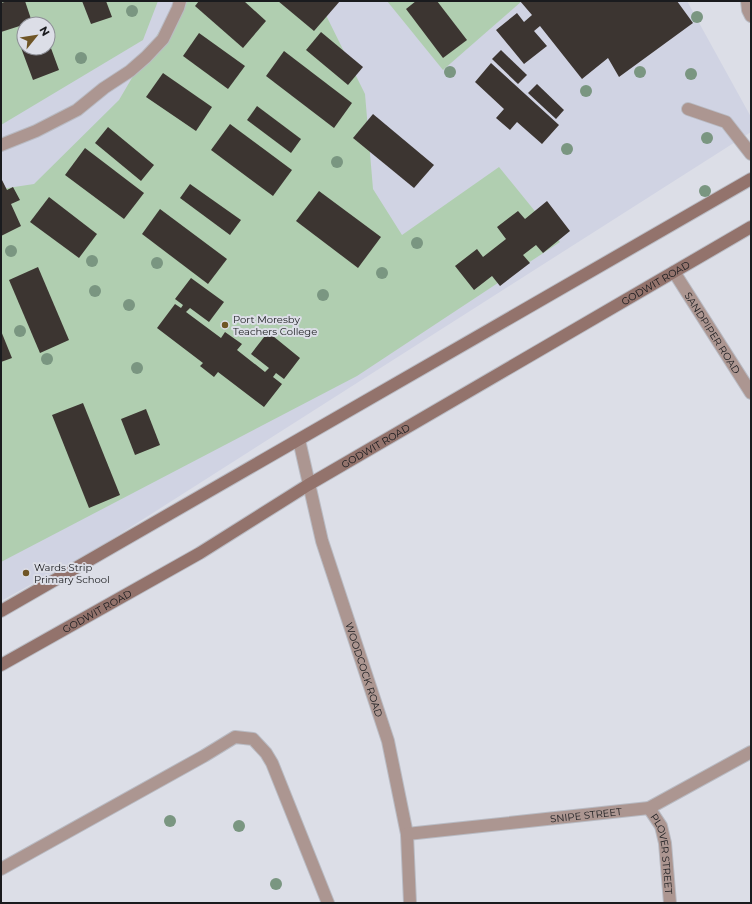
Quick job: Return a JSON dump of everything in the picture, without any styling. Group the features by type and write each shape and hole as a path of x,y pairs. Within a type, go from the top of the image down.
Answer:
{"main road":[{"path":"1,610 751,179"},
{"name":"GODWIT ROAD","path":"1,665 200,553 308,485 751,227"}],"street":[{"path":"1,145 36,131 77,110 104,88 130,71 164,39 180,1"},
{"path":"747,1 748,10 751,16"},
{"path":"688,109 726,122 751,154"},
{"name":"SANDPIPER ROAD","path":"674,272 751,393"},
{"name":"WOODCOCK ROAD","path":"299,440 308,485 322,541 388,741 407,834 410,903"},
{"path":"1,869 204,756 235,737 253,739 266,753 272,763 328,903"},
{"name":"SNIPE STREET","path":"407,834 649,808 751,752"},
{"name":"PLOVER STREET","path":"649,808 661,826 665,843 670,903"}],"shaded area":[{"name":"Port Moresby Teachers College","path":"1,1 687,1 751,117 751,132 101,546 1,601"}],"green space":[{"path":"1,1 158,1 143,40 1,125"},
{"name":"Port Moresby Teachers College","path":"177,1 319,1 365,94 373,189 402,235 499,167 560,242 357,376 1,562 1,189 34,184 119,100"},
{"path":"387,1 522,1 443,70"}],"building":[{"path":"8,1 25,1 30,16 16,16 16,27 1,32 1,3"},
{"path":"82,1 106,1 112,17 91,24"},
{"path":"199,1 244,1 266,21 243,48 195,6"},
{"path":"278,1 340,1 314,31"},
{"path":"416,1 437,1 467,40 443,58 406,9"},
{"path":"520,1 677,1 693,23 619,77 608,58 582,79 540,26 534,31 547,46 524,64 496,30 517,13 524,22 532,15"},
{"path":"321,32 363,67 348,85 306,50"},
{"path":"199,33 245,66 228,89 183,56"},
{"path":"501,50 527,75 518,84 492,59"},
{"path":"284,51 352,103 334,128 266,76"},
{"path":"24,56 54,56 59,70 33,80"},
{"path":"491,63 559,125 542,144 517,122 510,130 496,118 504,109 475,82"},
{"path":"163,73 212,107 196,131 146,97"},
{"path":"537,84 564,110 556,119 528,93"},
{"path":"257,106 301,139 291,153 247,120"},
{"path":"373,114 434,165 414,188 353,138"},
{"path":"230,124 292,170 273,196 211,150"},
{"path":"108,127 154,165 141,181 95,143"},
{"path":"85,148 144,193 124,219 65,175"},
{"path":"1,178 7,190 13,187 20,200 11,204 21,226 1,236"},
{"path":"190,184 241,220 230,235 180,198"},
{"path":"319,191 381,237 358,268 296,221"},
{"path":"49,197 97,234 79,258 30,222"},
{"path":"547,201 570,231 543,253 536,245 523,255 530,263 500,286 492,276 474,290 455,266 477,249 483,257 506,239 497,227 518,211 525,219"},
{"path":"160,209 227,259 208,284 142,234"},
{"path":"38,267 69,340 40,353 9,280"},
{"path":"191,278 224,302 209,322 190,308 186,312 221,338 225,332 242,344 237,350 265,372 269,368 251,354 268,332 300,358 284,379 276,373 273,377 282,384 264,407 218,372 214,377 200,366 203,363 157,328 175,304 181,308 183,305 175,299"},
{"path":"1,331 12,358 1,362"},
{"path":"83,403 120,495 89,508 52,415"},
{"path":"146,409 160,445 135,455 121,419"}],"place":[{"name":"Port Moresby Teachers College","path":"225,325"},
{"name":"Wards Strip Primary School","path":"26,573"}]}
